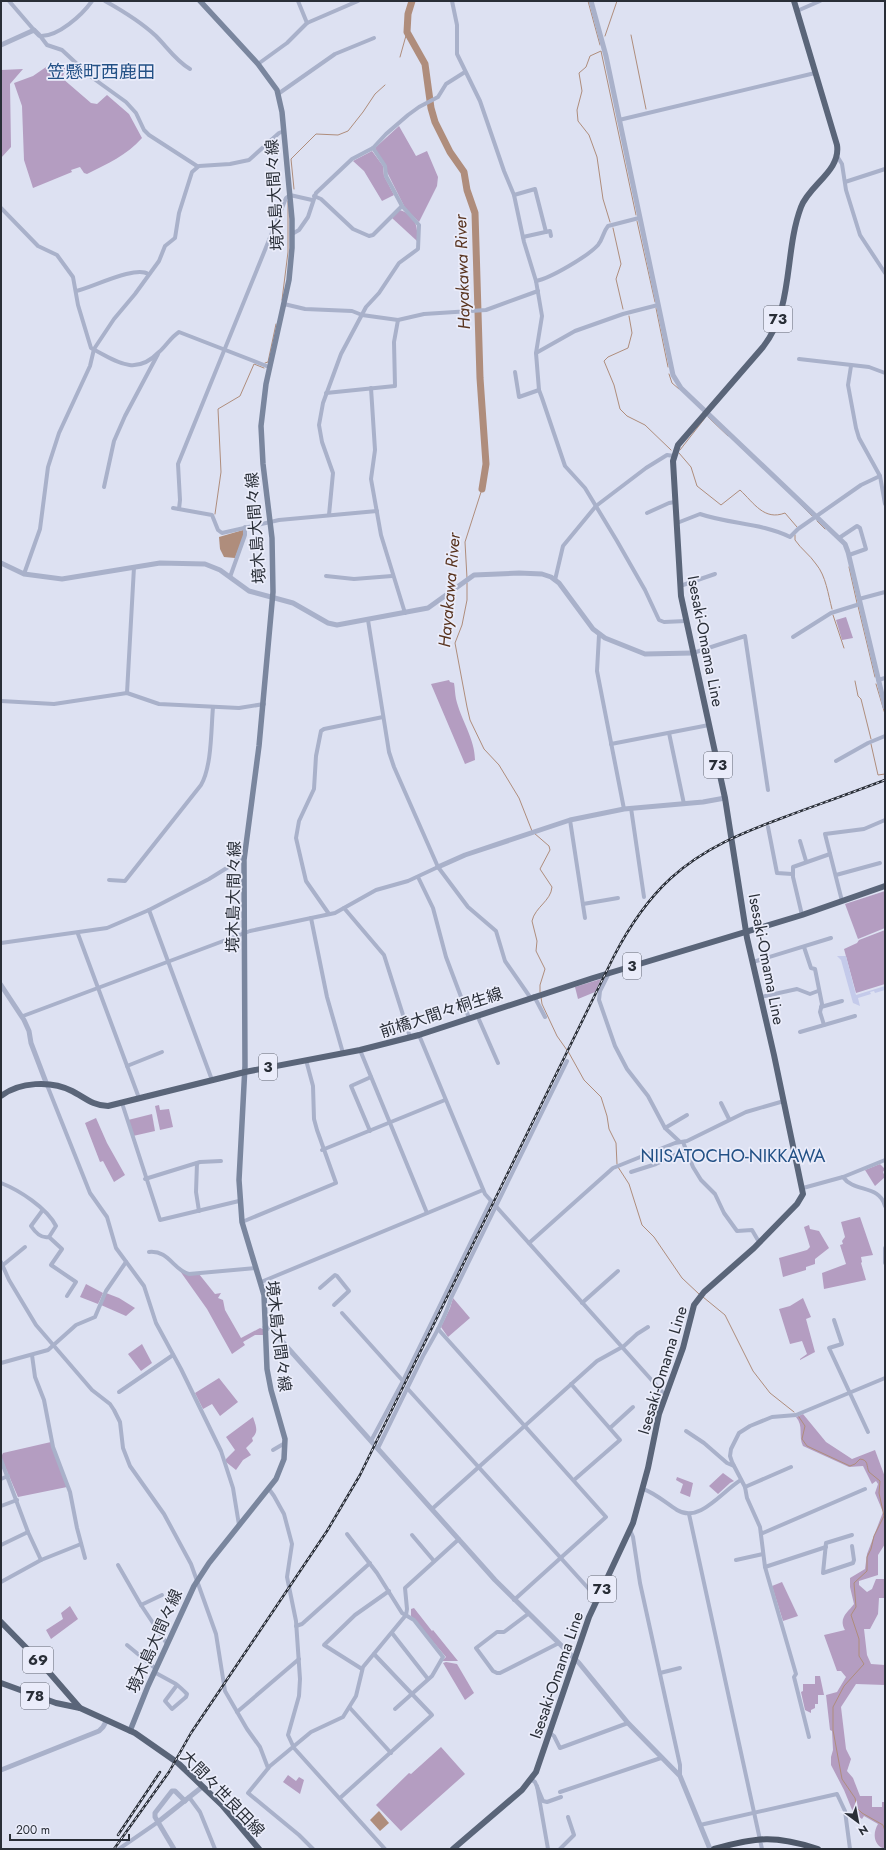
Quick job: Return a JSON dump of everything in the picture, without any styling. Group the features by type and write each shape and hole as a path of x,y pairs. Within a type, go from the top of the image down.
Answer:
{"highway":[{"path":"714,1849 760,1838 786,1839 818,1849"}],"main road":[{"name":"境木島大間々線","path":"130,1731 155,1671 196,1582 269,1489 282,1467 285,1443 267,1369 264,1302 261,1282 242,1222 239,1201 245,1072 244,860 264,704 273,597 271,521 263,464 261,426 269,367 284,304 290,270 292,234 290,195 284,131 278,94 274,84 258,64 200,1"},
{"path":"794,1 837,145 837,156"},
{"name":"Isesaki-Omama Line","path":"453,1849 519,1793 532,1780 550,1733 586,1625 597,1598 630,1530 643,1489 665,1395 683,1348 693,1310 699,1298 800,1201 803,1194 803,1188 746,931 725,798 686,621 680,586 674,456 678,445 763,347 774,331 780,311 801,206 832,166 837,156"},
{"name":"前橋大間々桐生線","path":"1,1096 18,1087 47,1085 66,1088 98,1105 108,1106 245,1072 306,1059 360,1050 419,1035 609,973 802,915 885,886"},
{"name":"大間々世良田線","path":"1,1622 41,1663 80,1708 130,1731 175,1761 227,1811 259,1849"},
{"name":"78","path":"1,1683 50,1702 80,1708"}],"street":[{"path":"9,1 47,45 62,50 90,76 126,102 136,113 142,127 149,136 197,166 237,163 249,160 279,133 284,131"},
{"path":"40,36 69,24 83,12 92,1"},
{"path":"105,1 134,18 156,36 181,63 190,69"},
{"path":"298,1 306,23"},
{"path":"258,64 287,43 306,23 358,1"},
{"path":"452,1 457,25 457,54 480,101 504,171 514,195 523,237 536,281 542,316 536,354 539,390 565,466 582,484 596,506 646,590 659,620 664,622 686,621"},
{"path":"590,1 606,56 674,379 681,388 707,411 845,544 849,555 885,707"},
{"path":"797,12 820,1"},
{"path":"1,45 34,30"},
{"path":"278,94 335,54 374,38"},
{"path":"292,234 299,230 308,217 313,198 352,159 373,148 386,134 408,115 436,98 446,84 465,72"},
{"path":"619,120 815,73"},
{"path":"329,515 333,473 322,442 319,425 320,414 326,393 341,354 362,315 399,263 419,248 419,224 402,206 386,176 385,166 373,148"},
{"path":"837,156 842,164 845,182 860,235 885,273"},
{"path":"24,574 40,529 48,466 59,433 88,373 94,349 114,319 159,261 165,246 175,236 179,213 189,179 197,166"},
{"path":"845,182 885,169"},
{"path":"514,195 535,189 546,232"},
{"path":"179,509 178,464 286,198 290,195 321,199 353,229 369,236 373,235 402,206"},
{"path":"1,208 38,246 57,255 72,277 89,344 94,349 125,365 131,366 142,364 158,354 179,332 269,367"},
{"path":"536,281 553,275 591,251 603,238 608,226 639,218"},
{"path":"523,237 550,231 551,236"},
{"path":"76,291 132,272 144,272 148,274"},
{"path":"284,304 312,310 352,311 362,315 398,320 424,314 482,310 538,291"},
{"path":"536,354 575,331 623,314 658,305"},
{"path":"326,393 394,387 396,384 394,342 398,320"},
{"path":"104,487 114,441 125,416 158,354"},
{"path":"799,359 869,367 885,373"},
{"path":"851,366 848,385 857,433 880,476 883,485 885,504"},
{"path":"515,372 519,397 539,390"},
{"path":"371,388 375,445 371,479 392,576 405,613"},
{"path":"555,580 563,546 596,506 646,468 667,456 674,456"},
{"path":"677,523 700,514 714,520 773,529 790,537 798,529 860,485 880,476"},
{"path":"647,513 669,503 675,502"},
{"path":"173,508 212,515 221,533 271,521 377,511"},
{"path":"839,538 857,526 860,528 866,549 849,555"},
{"path":"230,577 245,535 245,527"},
{"path":"1,563 24,574 62,579 160,563 189,563 212,566 249,591 299,605 332,625 342,625 431,607 471,577 519,573 542,574 555,580 599,635 645,654 693,653 745,636 768,790"},
{"path":"127,693 134,567"},
{"path":"680,586 716,574"},
{"path":"326,576 354,579 392,576"},
{"path":"793,638 831,612 885,592"},
{"path":"368,620 383,717 394,767 438,867 468,907 496,931 505,961 536,996 544,1017"},
{"path":"599,635 597,671 624,809"},
{"path":"878,680 885,678"},
{"path":"1,701 54,704 127,693 159,704 239,708 264,704"},
{"path":"109,880 125,881 201,785 205,778 209,752 213,707"},
{"path":"329,914 306,881 296,838 300,821 314,789 316,756 322,732 324,729 383,717"},
{"path":"611,744 669,734 709,725"},
{"path":"669,734 684,804"},
{"path":"836,761 868,743 885,736"},
{"path":"23,1016 245,933 329,914 344,908 376,890 418,877 465,855 570,820 631,808 684,804 725,798"},
{"path":"631,808 644,897"},
{"path":"570,820 585,918"},
{"path":"842,900 825,834 864,828 885,820"},
{"path":"768,827 777,873 792,874"},
{"path":"800,841 806,861"},
{"path":"802,915 792,874 793,866 830,854"},
{"path":"1,943 78,934 107,928 149,910 203,882 238,861 244,860"},
{"path":"836,875 880,863"},
{"path":"418,877 433,908 446,958 469,1018"},
{"path":"583,904 618,898"},
{"path":"344,908 384,955 410,1037"},
{"path":"149,910 212,1080"},
{"path":"311,918 327,997 343,1053"},
{"path":"78,934 139,1098"},
{"path":"753,962 831,938"},
{"path":"804,947 811,968 815,970 819,987 818,991 821,1007 819,1010 824,1025"},
{"path":"609,973 600,992 599,1000 615,1046 627,1069 648,1096 665,1128 682,1142 699,1176 716,1194 724,1214 735,1229 738,1232 752,1230 759,1242"},
{"path":"1,985 7,996 23,1016 29,1031 32,1047 90,1193 107,1217 116,1248 144,1286 156,1323 222,1455 234,1493 239,1526"},
{"path":"761,997 797,989 810,994 818,991"},
{"path":"821,1007 842,1001"},
{"path":"477,1015 498,1063"},
{"path":"800,1032 855,1016"},
{"path":"419,1035 483,1190 665,1395"},
{"path":"360,1050 427,1213"},
{"path":"127,1066 162,1052"},
{"path":"242,1222 336,1183 322,1150 314,1119 313,1086 306,1059"},
{"path":"378,1448 449,1307 451,1298 567,1061"},
{"path":"370,1131 351,1086 371,1077"},
{"path":"322,1150 445,1100"},
{"path":"529,1243 614,1168 682,1142 754,1108 784,1101"},
{"path":"122,1103 145,1179 160,1220 199,1212 239,1201"},
{"path":"721,1103 729,1119"},
{"path":"665,1128 687,1115"},
{"path":"631,1172 656,1164 685,1150"},
{"path":"803,1188 843,1177 885,1160"},
{"path":"145,1179 197,1163 221,1161"},
{"path":"197,1163 196,1192 199,1212"},
{"path":"843,1177 850,1184 875,1192 881,1197 885,1206"},
{"path":"1,1183 21,1192 42,1211 48,1214 55,1225 49,1237"},
{"path":"261,1282 483,1190"},
{"path":"372,1440 403,1381 491,1200"},
{"path":"42,1211 31,1226 42,1237 49,1237 62,1250 51,1265 76,1282 67,1296"},
{"path":"25,1247 2,1264 9,1280 32,1318 54,1346 92,1390 110,1404 119,1421 123,1448 130,1466 164,1514 191,1564 196,1582 216,1634 224,1688 237,1712 260,1747 268,1768"},
{"path":"885,1248 885,1263"},
{"path":"149,1252 165,1255 182,1271 188,1274 256,1268"},
{"path":"1,1363 32,1355 54,1346 76,1326 96,1316 106,1290 126,1262"},
{"path":"582,1303 618,1271"},
{"path":"320,1288 335,1275 337,1276 349,1291 334,1305"},
{"path":"342,1313 403,1381"},
{"path":"834,1320 842,1344 829,1348 868,1432"},
{"path":"265,1327 271,1329 514,1600 575,1660 628,1723 680,1776"},
{"path":"432,1508 600,1358 622,1348 648,1327"},
{"path":"438,1329 606,1517 514,1600"},
{"path":"32,1355 35,1377 44,1400 53,1447 70,1492 85,1558"},
{"path":"119,1392 173,1355"},
{"path":"809,1738 794,1677 796,1674 792,1658 765,1567 762,1532 759,1521 747,1498 745,1487 730,1458 730,1451 737,1436 744,1428 772,1417 796,1415 885,1378"},
{"path":"571,1384 620,1440 574,1480"},
{"path":"407,1388 559,1558 597,1598"},
{"path":"610,1428 633,1407"},
{"path":"686,1431 704,1443 723,1461 734,1466"},
{"path":"273,1450 285,1443"},
{"path":"1,1460 28,1532 41,1560"},
{"path":"745,1487 791,1467"},
{"path":"1,1479 8,1476"},
{"path":"643,1489 678,1511 689,1514 702,1510 741,1480"},
{"path":"269,1489 284,1514 292,1547 287,1577 296,1626 300,1679 299,1696 288,1735 294,1748 385,1849"},
{"path":"762,1532 764,1533 865,1489"},
{"path":"1,1506 17,1500"},
{"path":"689,1514 762,1849"},
{"path":"630,1530 633,1538 640,1583 680,1765 680,1776 710,1849"},
{"path":"1,1545 28,1532"},
{"path":"347,1534 370,1563 406,1615 414,1620 443,1657 428,1679 395,1709"},
{"path":"412,1535 434,1561"},
{"path":"852,1535 826,1543 823,1573 853,1563 852,1546"},
{"path":"313,1849 299,1835 248,1793 268,1768 316,1729 341,1719 350,1708 357,1694 362,1669 406,1615 405,1588 459,1539"},
{"path":"1,1582 41,1560 81,1544"},
{"path":"765,1567 826,1547"},
{"path":"736,1560 764,1554"},
{"path":"296,1626 302,1624 370,1563"},
{"path":"118,1565 141,1605 167,1644"},
{"path":"362,1669 324,1644 355,1615 388,1590"},
{"path":"141,1605 162,1595"},
{"path":"528,1614 504,1632 497,1632 476,1648 493,1671 500,1673 558,1644"},
{"path":"392,1633 428,1679"},
{"path":"126,1645 155,1671 177,1685 187,1694 187,1696 172,1709 165,1701 177,1685"},
{"path":"340,1798 432,1715 374,1654"},
{"path":"237,1712 299,1659"},
{"path":"660,1673 680,1668"},
{"path":"350,1708 391,1752"},
{"path":"1,1770 97,1731 103,1727 106,1720"},
{"path":"550,1733 560,1748 628,1723"},
{"path":"560,1792 661,1758"},
{"path":"532,1780 537,1786 544,1802 561,1797"},
{"path":"537,1786 548,1849"},
{"path":"119,1849 158,1822 202,1787"},
{"path":"174,1849 158,1822 155,1813 170,1791 175,1791 187,1799 200,1812 215,1849"},
{"path":"700,1824 836,1794 846,1818 850,1849"},
{"path":"560,1849 574,1835 568,1817"}],"shaded area":[{"path":"49,65 55,70 61,70 68,65 62,78 91,103 97,104 107,95 129,114 142,138 123,154 87,174 84,173 80,167 71,170 72,172 33,188 24,160 22,106 14,83 33,76"},
{"path":"23,69 10,84 11,147 1,158 1,70"},
{"path":"399,126 416,156 427,151 438,177 437,186 419,222 405,208 375,148"},
{"path":"372,151 383,166 384,176 394,195 382,201 364,171 353,161"},
{"path":"399,210 409,215 415,222 417,241 392,218"},
{"path":"243,530 245,533 235,558 224,557 220,549 219,537"},
{"path":"846,617 853,638 842,640 836,620"},
{"path":"449,680 450,682 454,683 458,707 473,745 475,760 465,764 431,684"},
{"path":"885,891 885,928 858,939 845,904"},
{"path":"885,930 885,984 856,993 844,949 857,943 859,940"},
{"path":"837,956 846,956 856,995 885,986 885,990 875,993 874,991 870,992 871,994 858,998 860,1006 853,1003 841,960"},
{"path":"601,979 595,992 578,999 575,987"},
{"path":"159,1105 160,1110 169,1109 173,1127 160,1130 155,1106"},
{"path":"152,1114 155,1131 133,1136 128,1120"},
{"path":"96,1118 107,1143 125,1175 114,1182 103,1161 100,1162 85,1123"},
{"path":"880,1164 885,1169 883,1172 885,1177 875,1186 865,1170"},
{"path":"860,1217 873,1255 861,1257 861,1263 866,1280 824,1289 822,1273 846,1264 840,1245 843,1244 842,1241 845,1237 841,1222"},
{"path":"809,1225 810,1229 819,1231 829,1248 815,1259 815,1264 806,1267 806,1270 783,1277 779,1258 807,1250 810,1247 804,1227"},
{"path":"180,1271 199,1274 215,1294 221,1293 218,1298 223,1300 225,1310 241,1338 260,1328 263,1329 263,1335 255,1335 243,1342 245,1345 232,1354 207,1309"},
{"path":"86,1284 103,1293 98,1304 80,1297"},
{"path":"106,1293 119,1298 135,1308 126,1316 101,1305"},
{"path":"453,1298 470,1318 448,1337 441,1327"},
{"path":"803,1298 811,1317 806,1319 815,1352 800,1360 807,1354 802,1341 790,1344 779,1309 790,1306"},
{"path":"142,1344 152,1363 141,1371 128,1354"},
{"path":"219,1378 238,1402 220,1416 212,1404 203,1409 195,1393"},
{"path":"803,1414 826,1442 852,1459 875,1450 885,1477 885,1544 878,1555 878,1575 859,1581 859,1585 867,1592 872,1589 876,1579 885,1579 885,1598 879,1598 878,1614 870,1629 864,1629 867,1655 871,1664 885,1665 885,1685 856,1684 841,1707 846,1749 851,1759 847,1771 853,1778 860,1796 872,1796 872,1807 882,1807 882,1802 885,1802 885,1849 878,1845 875,1839 875,1832 878,1824 864,1816 862,1819 853,1812 831,1765 833,1750 832,1731 830,1730 826,1695 837,1692 846,1677 841,1671 837,1671 824,1635 845,1630 843,1626 843,1619 854,1604 850,1587 850,1578 865,1569 867,1554 883,1512 875,1493 878,1484 876,1481 872,1484 863,1466 849,1467 803,1446 800,1424 796,1417"},
{"path":"253,1417 256,1426 256,1433 252,1438 253,1441 246,1448 251,1455 243,1460 236,1470 226,1462 226,1459 235,1450 226,1437"},
{"path":"51,1442 67,1487 18,1497 1,1457 3,1453"},
{"path":"723,1473 734,1481 718,1494 709,1486"},
{"path":"677,1477 693,1483 690,1497 680,1493 683,1484 676,1480"},
{"path":"782,1582 798,1616 783,1621 772,1586"},
{"path":"70,1606 78,1619 51,1639 46,1630 63,1619 61,1613"},
{"path":"414,1608 458,1661 442,1661 446,1657 411,1616 411,1609"},
{"path":"446,1662 457,1664 474,1693 465,1700 443,1663"},
{"path":"815,1676 820,1676 824,1695 818,1695 818,1704 815,1704 815,1708 811,1710 811,1713 805,1710 801,1692 803,1691 803,1684 815,1684"},
{"path":"441,1747 465,1774 401,1831 376,1805 409,1773 411,1774"},
{"path":"288,1775 296,1781 299,1777 304,1780 300,1794 283,1782"},
{"path":"379,1811 389,1823 380,1831 370,1820"}],"waterway":[{"name":"Hayakawa River","path":"412,1 408,14 407,32 425,64 431,108 435,122 450,152 464,172 467,190 475,213 480,378 486,464 482,489"},
{"path":"588,1 600,45"},
{"path":"605,36 617,1"},
{"path":"400,57 407,32"},
{"path":"631,35 646,109"},
{"path":"610,222 603,199 597,157 589,135 578,121 577,110 582,91 579,73 586,67 590,56 601,51 636,215"},
{"path":"294,189 291,159 316,134 338,135 348,131 375,94 385,85"},
{"path":"282,300 288,252 288,201"},
{"path":"637,221 655,302"},
{"path":"613,228 621,264 616,279 623,309"},
{"path":"656,308 668,367"},
{"path":"629,316 632,333 628,348 608,357 604,361 614,385 620,409 627,416 645,425 671,450"},
{"path":"265,363 268,362 276,324"},
{"path":"215,514 221,472 218,409 240,396 254,364 264,368"},
{"path":"669,374 672,383 679,389"},
{"path":"708,417 728,436"},
{"path":"680,450 705,418"},
{"path":"679,453 691,467 697,486 721,505 740,490 765,513 771,515 785,513 797,527"},
{"name":"Hayakawa River","path":"467,578 465,542 482,489"},
{"path":"797,501 812,516"},
{"path":"817,521 825,529"},
{"path":"795,535 795,540 814,561 822,574 832,609"},
{"path":"849,567 857,603"},
{"name":"Hayakawa River","path":"467,583 467,600 462,625 455,643 470,720 484,749 499,765 519,798 532,831"},
{"path":"858,606 875,677"},
{"path":"833,615 844,648"},
{"path":"855,681 871,739"},
{"path":"876,684 885,714"},
{"path":"871,744 878,775 885,774"},
{"name":"Hayakawa River","path":"534,833 549,846 550,850 540,869 552,887 549,896 536,912 532,921 537,941 536,951 545,969 540,985 540,992"},
{"name":"Hayakawa River","path":"541,997 542,1004 557,1036 569,1053 584,1080 601,1097 607,1116 609,1129 616,1143 617,1164"},
{"name":"Hayakawa River","path":"618,1167 629,1184 642,1225 654,1237 682,1278 699,1294"},
{"name":"Hayakawa River","path":"703,1297 725,1315 753,1371 770,1393 794,1412"},
{"name":"Hayakawa River","path":"799,1417 805,1426 802,1439 807,1446 850,1466 855,1464 860,1459 863,1460 866,1462 869,1472 880,1481 879,1493 884,1516 874,1536 871,1549 867,1557 867,1571 854,1583 856,1607 851,1615 859,1639 859,1656 864,1664 844,1686 833,1707 833,1730 842,1779 855,1798 857,1808 862,1813 883,1825 885,1831"}],"railway":[{"path":"114,1849 169,1772 191,1733 327,1531 360,1475 614,956 639,914 654,895 671,878 697,858 724,842 752,829 885,780"},
{"path":"118,1835 160,1772"}],"district":[{"name":"笠懸町西鹿田","path":"101,72"},
{"name":"NIISATOCHO-NIKKAWA","path":"733,1156"}]}
